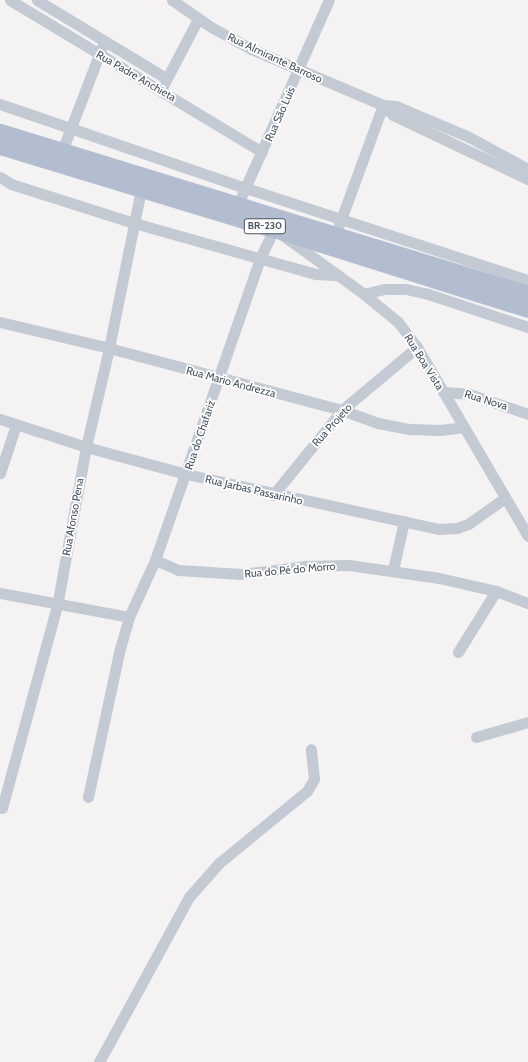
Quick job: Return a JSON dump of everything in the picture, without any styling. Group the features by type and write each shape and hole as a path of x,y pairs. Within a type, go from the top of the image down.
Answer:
{"main road":[{"name":"BR-230","path":"0,132 62,151 114,174 141,189 277,223 335,235 528,294"},
{"name":"BR-230","path":"0,146 238,204 277,223 528,309"}],"street":[{"name":"Rua Padre Anchieta","path":"10,0 262,152"},
{"name":"Rua Padre Anchieta","path":"37,0 104,42 166,78"},
{"name":"Rua Almirante Barroso","path":"172,0 198,19 251,49 299,71 383,105 396,106 469,137 528,169"},
{"name":"Rua São Luis","path":"238,204 299,71 328,0"},
{"path":"161,90 198,19"},
{"path":"62,151 69,127 104,42"},
{"path":"0,104 246,188 528,280"},
{"path":"335,235 383,105"},
{"name":"Rua Almirante Barroso","path":"383,105 393,115 528,179"},
{"path":"0,177 11,184 134,223 316,274 338,275"},
{"name":"Rua Afonso Pena","path":"2,808 57,606 86,447 109,348 141,189"},
{"name":"Rua do Chafariz","path":"88,797 119,652 129,617 155,560 260,258 277,223"},
{"name":"Rua Boa Vista","path":"277,223 338,275 398,322 417,347 528,536"},
{"path":"364,294 384,289 406,289 428,294 528,327"},
{"name":"Rua Mario Andrezza","path":"0,322 109,348 219,379 342,410 378,423 410,429 440,430 463,427"},
{"name":"Rua Projeto","path":"273,495 342,410 417,347"},
{"name":"Rua Nova","path":"443,392 480,396 528,414"},
{"name":"Rua Jarbas Passarinho","path":"0,419 86,447 186,474 273,495 438,529 457,528 468,524 505,498"},
{"path":"0,473 2,458 16,425"},
{"path":"393,570 404,521"},
{"name":"Rua do Pé do Morro","path":"155,560 178,570 227,574 327,565 349,565 393,570 496,591 528,603"},
{"path":"458,652 496,591"},
{"path":"0,593 57,606 129,617"},
{"path":"476,737 528,722"},
{"path":"99,1062 189,897 219,863 307,791 314,779 311,749"}]}
